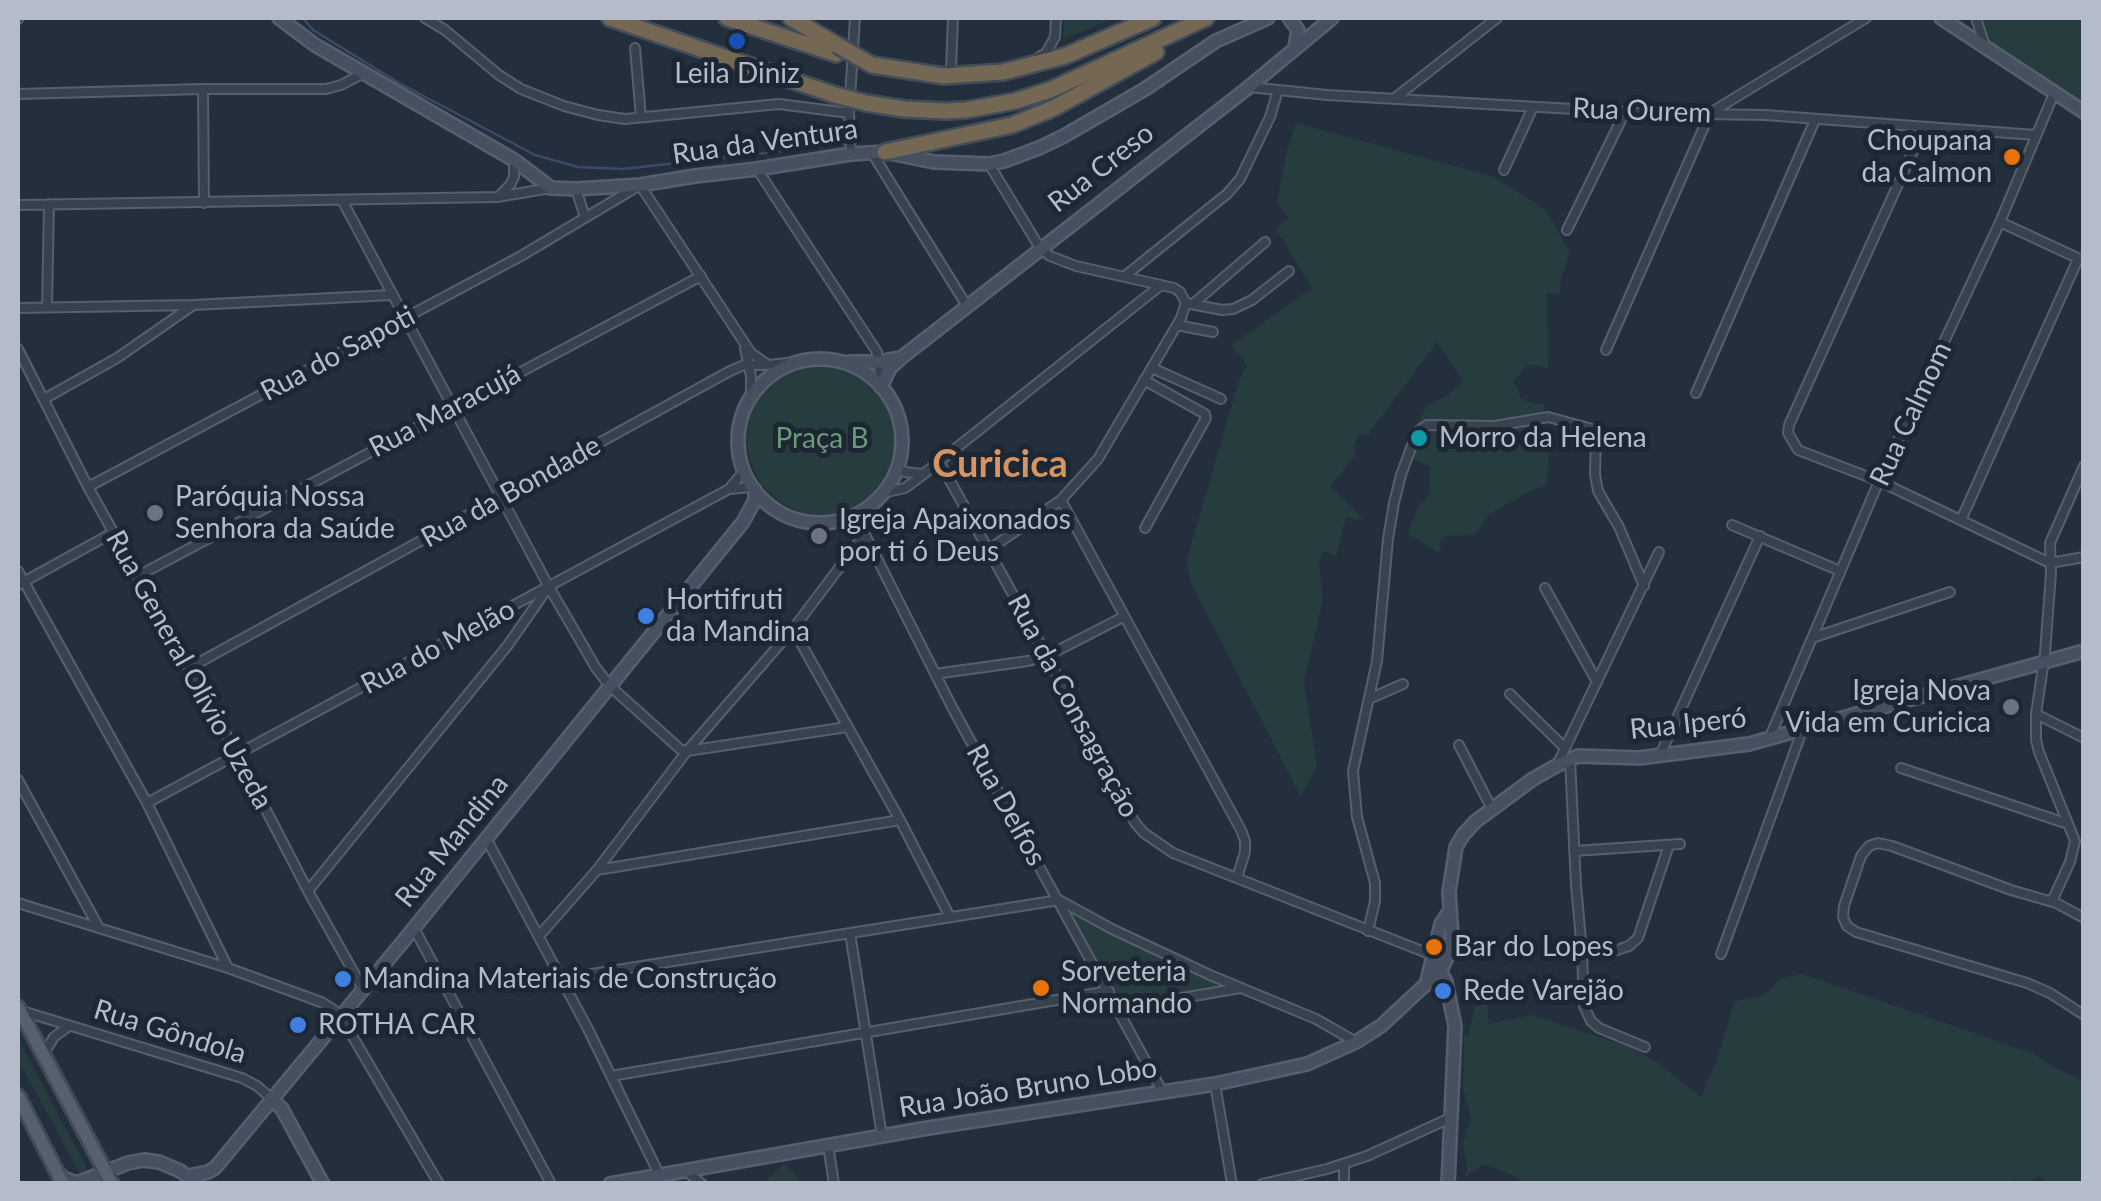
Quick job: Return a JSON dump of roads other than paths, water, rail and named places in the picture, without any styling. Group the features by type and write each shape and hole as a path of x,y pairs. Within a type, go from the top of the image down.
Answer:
{"highway":[{"path":"610,18 835,95 866,103 945,111 1014,101 1050,90 1209,18"},
{"path":"727,18 837,49 879,66 944,76 1026,68 1065,56 1153,18"},
{"path":"791,18 837,49"},
{"path":"879,152 1012,125 1091,89 1209,18"}],"main road":[{"path":"18,1009 109,1178"},
{"path":"18,1096 60,1177"}],"street":[{"path":"279,18 315,46 514,160 551,188"},
{"path":"425,18 522,90 598,115 619,119 772,104 850,113"},
{"path":"852,154 854,18"},
{"path":"951,69 954,18"},
{"path":"937,68 1002,67 1035,58 1046,53 1055,38 1056,18"},
{"name":"Rua da Ventura","path":"551,188 640,186 879,152 934,162 989,164 1064,136 1145,89 1216,41 1268,18"},
{"path":"1289,18 1298,30 1295,47"},
{"name":"Rua Creso","path":"880,386 901,358 1332,18"},
{"path":"1394,98 1496,18"},
{"path":"1606,350 1710,113 1866,18"},
{"path":"1941,18 2084,112"},
{"path":"1976,18 1985,46"},
{"path":"635,48 641,117"},
{"path":"18,94 326,89 362,74"},
{"name":"Rua Ourem","path":"1249,87 2036,135"},
{"path":"203,89 204,202"},
{"path":"1125,276 1227,194 1240,179 1270,117 1278,90"},
{"name":"Rua Calmom","path":"1769,739 1879,482 2000,222 2055,91"},
{"path":"1504,170 1533,107"},
{"path":"1567,230 1625,112"},
{"path":"1696,393 1815,120"},
{"path":"1924,127 1788,433 1798,450 1879,482 2050,563 2084,557"},
{"path":"879,152 967,306"},
{"path":"498,196 514,177 514,160"},
{"path":"989,164 1040,248 1060,262 1160,284 1180,292 1190,303 1222,310 1241,306 1289,272"},
{"path":"757,169 877,352 880,386"},
{"path":"640,186 744,344 768,365"},
{"name":"Rua do Sapoti","path":"88,487 521,256 640,186"},
{"path":"18,205 498,196 551,188"},
{"path":"576,190 585,217"},
{"path":"342,200 549,587 610,686 687,751 847,728"},
{"path":"46,307 49,204"},
{"path":"1961,520 2081,260 2000,222"},
{"path":"988,550 1060,500 1098,458 1190,303 1264,242"},
{"name":"Rua Maracujá","path":"138,576 700,276"},
{"path":"883,493 905,488 1160,284"},
{"path":"18,308 193,305 392,295"},
{"path":"44,399 117,358 193,305"},
{"path":"1177,326 1214,332"},
{"path":"849,362 890,398 900,425 897,467 883,493 856,514 834,522 809,522 785,515 753,489 744,471 738,433 745,408 766,378 797,362 849,362 864,355 864,334"},
{"path":"744,344 751,396"},
{"name":"Rua General Olívio Uzeda","path":"18,348 88,487 363,989"},
{"name":"Rua Creso","path":"849,362 901,358"},
{"name":"Rua da Bondade","path":"189,668 727,372 749,365 797,362"},
{"path":"1152,368 1221,398"},
{"path":"727,372 751,376"},
{"path":"1144,380 1206,418 1145,528"},
{"path":"1368,931 1375,901 1374,883 1357,817 1354,771 1380,642 1394,503 1416,432 1427,425 1495,426 1548,417 1596,426 1596,484 1644,586"},
{"name":"Rua da Consagração","path":"938,461 1047,656 1114,789 1144,833 1174,852 1432,955"},
{"path":"2052,901 2079,841 2068,824 2039,752 2036,714 2052,534 2084,466"},
{"path":"897,467 922,474"},
{"name":"Rua do Melão","path":"146,804 729,489 744,471"},
{"name":"Rua do Melão","path":"729,489 753,489"},
{"name":"Rua Mandina","path":"194,1180 216,1168 743,522 756,500 753,489"},
{"path":"1060,500 1241,830 1245,841 1237,878"},
{"name":"Rua Mandina","path":"743,522 762,510 774,508"},
{"name":"Rua Delfos","path":"856,514 935,674 1162,1092"},
{"path":"1732,525 1840,571"},
{"path":"20,583 114,532"},
{"path":"539,936 597,870 687,751 794,629 864,535"},
{"path":"1660,756 1760,536"},
{"path":"852,554 871,548"},
{"path":"1441,970 1452,937 1449,912 1456,847 1492,809 1556,766 1568,753 1659,552"},
{"path":"18,570 20,583 146,804 228,968"},
{"path":"308,891 508,644 549,587"},
{"path":"1545,588 1597,682"},
{"path":"1812,638 1950,592"},
{"path":"935,674 1047,656 1123,617"},
{"path":"794,629 950,917"},
{"name":"Rua Iperó","path":"1568,753 1639,758 1749,744 2084,652"},
{"path":"1369,700 1403,684"},
{"path":"1510,694 1568,753 1584,1006 1599,1028 1644,1046"},
{"path":"2036,714 2084,738"},
{"path":"1721,954 1802,731"},
{"path":"1459,745 1492,809"},
{"path":"1902,768 2068,824"},
{"path":"18,780 99,928"},
{"path":"597,870 900,820"},
{"path":"486,838 660,1176"},
{"path":"2084,918 2052,901 1878,843 1869,846 1858,862 1843,917 1849,928 1859,933 2028,983 2084,1015"},
{"path":"1574,851 1680,844"},
{"path":"1582,951 1618,950 1638,938 1669,845"},
{"path":"66,917 80,906 81,898"},
{"path":"560,979 1059,900 1112,929 1316,1019 1356,1042"},
{"path":"18,903 228,968 321,1002 340,1015 438,1184"},
{"path":"1426,981 1441,924 1449,912"},
{"path":"414,928 551,1184"},
{"path":"850,933 882,1136"},
{"path":"1432,955 1441,970 1455,1026 1448,1184"},
{"name":"Rua João Bruno Lobo","path":"610,1184 882,1136 1215,1084 1307,1064 1381,1026 1441,970"},
{"path":"1119,1009 1240,988"},
{"path":"611,1076 1108,992"},
{"name":"Rua Gôndola","path":"18,1009 242,1078 257,1086 282,1109 323,1184"},
{"name":"Rua Gôndola","path":"43,1055 54,1037 69,1026"},
{"path":"1215,1084 1232,1184"},
{"path":"1262,1184 1344,1164 1450,1118"},
{"path":"828,1146 834,1184"},
{"path":"60,1177 77,1183 109,1178 128,1163 144,1160 160,1162 194,1180"},
{"path":"1344,1164 1344,1184"},
{"path":"686,1171 702,1184"}],"waterway":[{"path":"303,18 313,30 399,83 535,155 578,167 623,169 845,144"}],"place":[{"name":"Leila Diniz","path":"737,41"},
{"name":"Choupana da Calmon","path":"2012,157"},
{"name":"Morro da Helena","path":"1419,438"},
{"name":"Paróquia Nossa Senhora da Saúde","path":"155,513"},
{"name":"Igreja Apaixonados por ti ó Deus","path":"819,536"},
{"name":"Hortifruti da Mandina","path":"646,616"},
{"name":"Igreja Nova Vida em Curicica","path":"2011,707"},
{"name":"Bar do Lopes","path":"1434,947"},
{"name":"Mandina Materiais de Construção","path":"343,979"},
{"name":"Sorveteria Normando","path":"1041,988"},
{"name":"Rede Varejão","path":"1443,991"},
{"name":"ROTHA CAR","path":"298,1025"}],"district":[{"name":"Curicica","path":"1000,465"}],"park label":[{"name":"Praça B","path":"822,439"}]}
